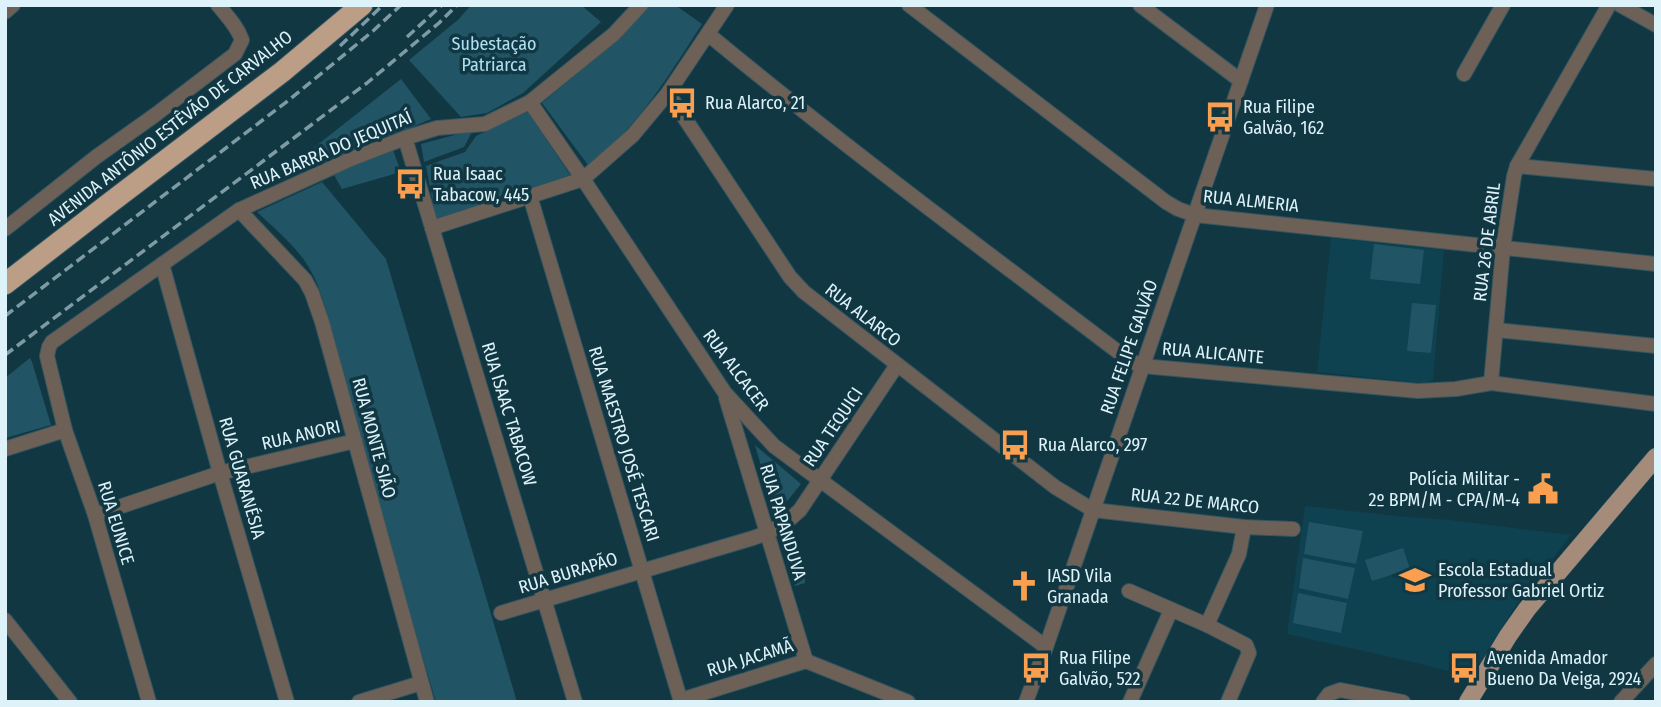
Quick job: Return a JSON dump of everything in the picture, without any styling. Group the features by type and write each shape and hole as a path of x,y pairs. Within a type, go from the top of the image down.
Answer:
{"highway":[{"name":"AVENIDA ANTÔNIO ESTÊVÃO DE CARVALHO","path":"5,268 299,41 341,5"},
{"name":"AVENIDA ANTÔNIO ESTÊVÃO DE CARVALHO","path":"5,285 282,72 362,5"}],"main road":[{"path":"1468,702 1527,609 1656,457"}],"street":[{"path":"5,12 13,5"},
{"name":"AVENIDA ANTÔNIO ESTÊVÃO DE CARVALHO","path":"5,229 96,156 155,116 235,54 242,40 238,30 218,5"},
{"name":"RUA BARRA DO JEQUITAÍ","path":"47,356 52,342 239,210 351,159 405,138 437,128 485,124 530,102 614,34 641,5"},
{"path":"432,228 583,179 633,135 668,93 727,5"},
{"name":"RUA ALMERIA","path":"909,5 1166,202 1195,215 1656,264"},
{"path":"1140,5 1241,81"},
{"name":"RUA FELIPE GALVÃO","path":"1026,702 1267,5"},
{"path":"1464,74 1503,5"},
{"name":"RUA 26 DE ABRIL","path":"1491,383 1503,248 1517,166 1609,5"},
{"path":"1621,5 1656,25"},
{"name":"RUA ALICANTE","path":"708,34 902,187 1117,351 1142,366 1418,391 1456,389 1491,383 1656,404"},
{"name":"RUA ALARCO","path":"668,93 790,277 812,300 1055,487 1093,510"},
{"name":"RUA ALCACER","path":"530,102 725,393 752,425 819,481 1046,647"},
{"name":"RUA ISAAC TABACOW","path":"405,138 575,702"},
{"path":"1517,166 1656,178"},
{"name":"RUA MAESTRO JOSÉ TESCARI","path":"530,196 681,701"},
{"name":"RUA MONTE SIÃO","path":"239,210 299,273 312,293 427,702"},
{"name":"RUA GUARANÉSIA","path":"162,264 287,702"},
{"path":"1496,330 1656,346"},
{"name":"RUA EUNICE","path":"47,356 65,430 94,515 149,702"},
{"name":"RUA TEQUICI","path":"766,534 800,510 897,365"},
{"name":"RUA PAPANDUVA","path":"725,393 806,661"},
{"path":"5,449 65,430"},
{"name":"RUA ANORI","path":"94,515 220,473 355,442"},
{"name":"RUA 22 DE MARCO","path":"1093,510 1244,527 1293,529"},
{"path":"1207,625 1239,554 1244,527"},
{"name":"RUA BURAPÃO","path":"501,613 766,534"},
{"path":"1129,591 1246,645 1249,653 1228,702"},
{"path":"1130,702 1171,610"},
{"path":"5,620 70,702"},
{"name":"RUA JACAMÃ","path":"681,701 806,661 908,702"},
{"path":"1621,702 1656,664"},
{"path":"359,702 421,683"},
{"path":"1323,702 1329,694 1340,690 1403,702"}],"shaded area":[{"path":"1331,238 1444,250 1433,380 1424,383 1317,372"},
{"name":"Escola Estadual Professor Gabriel Ortiz","path":"1305,506 1571,535 1517,604 1471,677 1287,634"}],"green space":[{"name":"Subestação Patriarca","path":"471,5 581,5 601,22 523,93 487,113 461,117 409,60 459,19"},
{"path":"649,5 675,5 702,24 637,118 588,165 542,103 585,67"},
{"path":"401,79 431,119 300,174 297,161"},
{"path":"528,112 570,175 436,219 426,166 465,152 476,136"},
{"path":"473,130 464,147 424,162 421,144"},
{"path":"393,150 401,172 342,189 333,173"},
{"path":"322,182 386,259 517,702 436,702 319,289 303,258 257,212"},
{"path":"1374,244 1424,250 1420,284 1370,279"},
{"path":"1412,303 1436,305 1431,353 1407,351"},
{"path":"30,358 51,425 5,438 5,378"},
{"path":"755,445 801,484 788,500 774,511"},
{"path":"1309,522 1363,531 1356,564 1304,554"},
{"path":"792,527 791,560 805,561 805,583 795,586 780,537"},
{"path":"1403,548 1410,569 1372,581 1365,560"},
{"path":"1303,558 1355,568 1348,599 1299,588"},
{"path":"1298,593 1347,603 1341,633 1293,623"}],"railway":[{"path":"340,46 383,5"},
{"path":"5,316 289,100 401,5"},
{"path":"407,37 442,5"},
{"path":"5,355 367,83 457,5"}],"place":[{"name":"Rua Alarco, 21","path":"682,103"},
{"name":"Rua Filipe Galvão, 162","path":"1220,117"},
{"name":"Rua Isaac Tabacow, 445","path":"410,184"},
{"name":"Rua Alarco, 297","path":"1015,445"},
{"name":"Polícia Militar - 2º BPM/M - CPA/M-4","path":"1543,489"},
{"name":"Escola Estadual Professor Gabriel Ortiz","path":"1415,580"},
{"name":"IASD Vila Granada","path":"1024,586"},
{"name":"Rua Filipe Galvão, 522","path":"1036,668"},
{"name":"Avenida Amador Bueno Da Veiga, 2924","path":"1464,668"}]}
